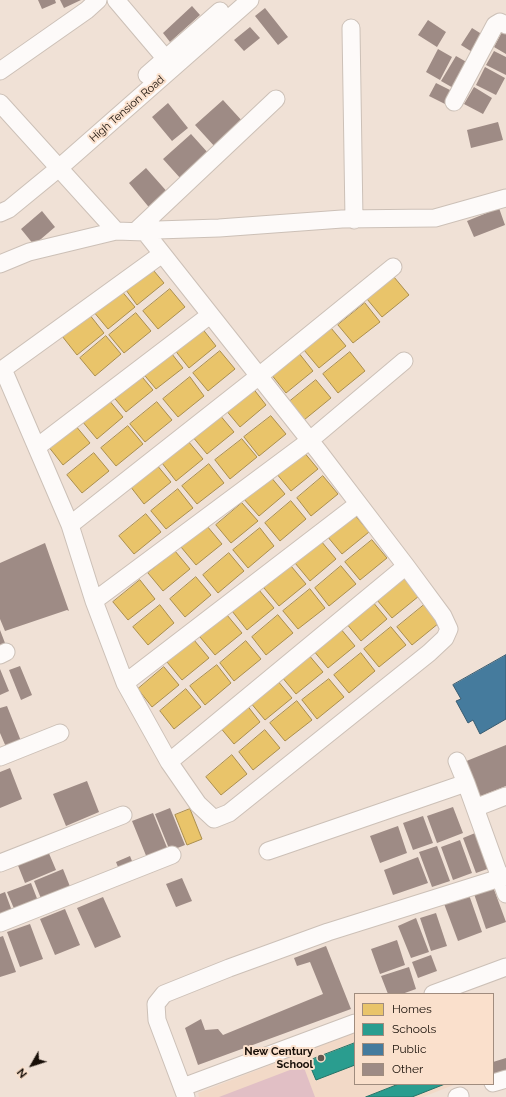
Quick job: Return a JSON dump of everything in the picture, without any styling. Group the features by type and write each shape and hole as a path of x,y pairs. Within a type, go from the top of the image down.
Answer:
{"street":[{"path":"0,71 87,10 98,0"},
{"path":"116,0 166,59"},
{"name":"High Tension Road","path":"0,213 9,209 166,59 233,0"},
{"name":"High Tension Road","path":"0,207 3,202 56,164 250,0"},
{"path":"454,102 495,26 500,22 506,25"},
{"path":"351,28 354,220"},
{"path":"141,231 276,99"},
{"path":"0,103 116,231"},
{"path":"0,264 29,252 116,231 219,228 342,220 435,218 506,198"},
{"path":"141,231 162,254 259,376 406,566 443,616 449,629 445,638 429,653 229,813 214,819 198,804 169,762 125,683 94,601 70,525 1,366 162,254"},
{"path":"70,525 394,267"},
{"path":"37,447 210,315"},
{"path":"94,601 309,441 404,361"},
{"path":"125,683 358,504"},
{"path":"169,762 406,566"},
{"path":"0,757 60,733"},
{"path":"354,1023 184,1092 157,1020 156,1004 164,994 229,968 328,932 504,883 457,761"},
{"path":"268,851 466,783"},
{"path":"474,808 506,796"},
{"path":"0,863 124,815"},
{"path":"0,923 172,855"},
{"path":"436,993 506,967"},
{"path":"494,1082 506,1078"}],"shaded area":[{"name":"New Century School","path":"354,1032 354,1085 453,1085 423,1097 199,1097 198,1093"},
{"path":"303,1065 315,1097 219,1097"}],"building: Homes":[{"path":"149,265 164,283 137,305 123,286"},
{"path":"394,277 409,295 382,317 367,299"},
{"path":"120,289 135,307 108,329 93,311"},
{"path":"170,289 185,307 158,329 143,311"},
{"path":"365,303 380,322 353,343 338,325"},
{"path":"136,313 151,331 124,353 109,335"},
{"path":"89,314 104,333 77,355 62,336"},
{"path":"201,327 216,346 189,368 174,349"},
{"path":"331,328 346,346 319,368 304,350"},
{"path":"106,336 121,354 95,376 80,358"},
{"path":"168,349 183,368 156,389 141,371"},
{"path":"220,351 235,369 208,391 193,373"},
{"path":"298,352 313,371 286,393 271,374"},
{"path":"350,352 365,371 338,393 323,374"},
{"path":"138,372 153,390 126,412 111,394"},
{"path":"190,377 204,396 178,417 163,399"},
{"path":"316,380 331,398 304,420 289,402"},
{"path":"252,387 266,405 240,427 225,409"},
{"path":"108,399 123,417 97,439 82,421"},
{"path":"157,402 172,420 145,442 130,424"},
{"path":"219,414 234,432 207,454 192,436"},
{"path":"271,416 286,434 259,456 244,437"},
{"path":"75,425 90,443 63,465 48,446"},
{"path":"128,426 143,444 116,466 101,448"},
{"path":"242,439 257,457 230,479 215,460"},
{"path":"188,441 203,459 176,481 162,463"},
{"path":"303,451 318,469 291,491 276,473"},
{"path":"94,453 109,471 82,493 67,475"},
{"path":"156,464 171,482 144,504 130,486"},
{"path":"209,464 224,483 197,504 182,486"},
{"path":"270,476 285,494 259,516 243,498"},
{"path":"323,476 338,494 311,516 297,498"},
{"path":"178,489 193,508 166,529 151,511"},
{"path":"291,501 306,519 280,541 265,523"},
{"path":"242,503 258,521 231,543 216,525"},
{"path":"146,514 161,532 134,554 119,536"},
{"path":"354,514 369,532 342,554 327,536"},
{"path":"207,526 222,544 196,565 181,547"},
{"path":"260,528 274,546 248,568 233,550"},
{"path":"372,540 387,558 360,580 345,562"},
{"path":"321,541 336,559 310,581 295,563"},
{"path":"175,551 190,569 163,591 148,573"},
{"path":"229,553 244,571 218,593 203,575"},
{"path":"291,566 306,584 279,606 264,588"},
{"path":"341,566 356,584 329,606 315,588"},
{"path":"196,577 211,595 185,617 170,599"},
{"path":"404,578 419,596 392,618 377,600"},
{"path":"140,580 155,599 128,620 113,602"},
{"path":"310,589 325,608 298,629 283,611"},
{"path":"259,590 274,608 247,630 232,611"},
{"path":"372,601 387,619 361,641 346,623"},
{"path":"160,605 174,623 148,645 133,627"},
{"path":"424,605 439,623 412,645 397,627"},
{"path":"227,615 242,633 215,655 200,637"},
{"path":"278,615 293,633 266,655 252,637"},
{"path":"391,627 406,645 379,667 364,649"},
{"path":"340,628 355,646 328,668 313,650"},
{"path":"194,640 209,658 182,680 167,662"},
{"path":"246,641 261,659 234,681 220,663"},
{"path":"361,653 375,671 349,693 334,675"},
{"path":"308,654 323,672 296,694 281,676"},
{"path":"217,665 231,683 205,705 190,686"},
{"path":"164,667 179,685 152,707 138,689"},
{"path":"329,679 344,697 317,719 302,700"},
{"path":"277,680 292,698 265,720 250,702"},
{"path":"186,689 201,707 174,729 160,711"},
{"path":"297,701 312,720 285,741 270,723"},
{"path":"246,704 260,722 234,744 219,726"},
{"path":"265,730 280,748 253,770 239,752"},
{"path":"232,755 247,774 221,795 206,777"},
{"path":"190,809 202,839 187,845 175,815"}],"building: Schools":[{"path":"354,1043 354,1065 316,1080 308,1061"},
{"path":"396,1085 442,1085 412,1097 366,1097"}],"building: Public":[{"path":"506,655 506,719 480,734 473,720 468,723 456,701 461,699 453,685"}],"building: Other":[{"path":"38,0 55,0 56,3 42,9"},
{"path":"60,0 81,0 64,8"},
{"path":"192,6 200,15 170,42 163,33"},
{"path":"265,8 288,37 278,45 255,16"},
{"path":"428,20 446,32 437,47 418,35"},
{"path":"250,27 260,38 244,51 234,40"},
{"path":"472,28 488,38 477,55 461,45"},
{"path":"502,32 506,34 506,54 494,47"},
{"path":"438,49 452,57 440,80 426,72"},
{"path":"494,51 506,57 506,75 486,65"},
{"path":"456,56 470,64 455,89 441,81"},
{"path":"485,67 505,78 496,95 476,85"},
{"path":"436,83 454,92 447,105 429,96"},
{"path":"474,87 492,98 483,114 464,104"},
{"path":"223,100 244,123 216,148 195,125"},
{"path":"168,103 188,128 172,141 152,117"},
{"path":"498,122 503,140 471,148 467,130"},
{"path":"191,134 209,154 181,179 163,159"},
{"path":"146,168 170,195 152,211 129,183"},
{"path":"499,208 505,225 474,237 467,221"},
{"path":"42,211 55,227 34,245 21,229"},
{"path":"45,543 69,611 67,610 5,631 0,619 0,563"},
{"path":"0,630 5,643 0,645"},
{"path":"20,666 32,695 21,700 9,670"},
{"path":"0,669 9,691 0,695"},
{"path":"7,706 21,741 6,747 0,733 0,708"},
{"path":"506,745 506,786 478,797 464,762"},
{"path":"10,768 22,799 0,808 0,772"},
{"path":"87,781 99,812 66,826 53,794"},
{"path":"453,807 463,833 437,843 427,816"},
{"path":"170,808 185,845 170,851 155,814"},
{"path":"153,813 168,850 147,858 132,821"},
{"path":"423,816 433,843 413,850 403,823"},
{"path":"398,826 407,853 380,863 370,836"},
{"path":"480,831 493,867 476,873 463,838"},
{"path":"460,840 472,873 453,880 441,847"},
{"path":"437,846 450,881 432,887 419,852"},
{"path":"48,851 56,870 25,883 17,863"},
{"path":"130,856 134,866 120,872 116,862"},
{"path":"418,857 428,883 393,895 384,870"},
{"path":"63,869 71,889 42,901 34,881"},
{"path":"182,878 192,901 176,907 166,884"},
{"path":"31,883 38,901 15,911 7,892"},
{"path":"492,884 506,922 486,929 473,891"},
{"path":"5,892 12,911 0,916 0,894"},
{"path":"468,892 482,932 458,941 443,901"},
{"path":"103,897 121,937 95,948 77,908"},
{"path":"65,909 80,945 55,955 40,919"},
{"path":"436,913 447,946 431,951 420,918"},
{"path":"416,918 429,952 411,958 398,926"},
{"path":"30,924 43,959 20,967 7,932"},
{"path":"3,936 16,972 0,977 0,937"},
{"path":"397,940 405,965 380,974 371,949"},
{"path":"326,946 351,1009 198,1065 185,1028 201,1019 205,1030 218,1029 223,1035 323,994 310,962 297,966 294,958"},
{"path":"431,955 437,971 418,978 412,962"},
{"path":"409,967 416,989 405,993 388,993 381,976"},
{"path":"506,1058 506,1074 494,1079 494,1062"}],"place":[{"name":"New Century School","path":"321,1058"}]}
